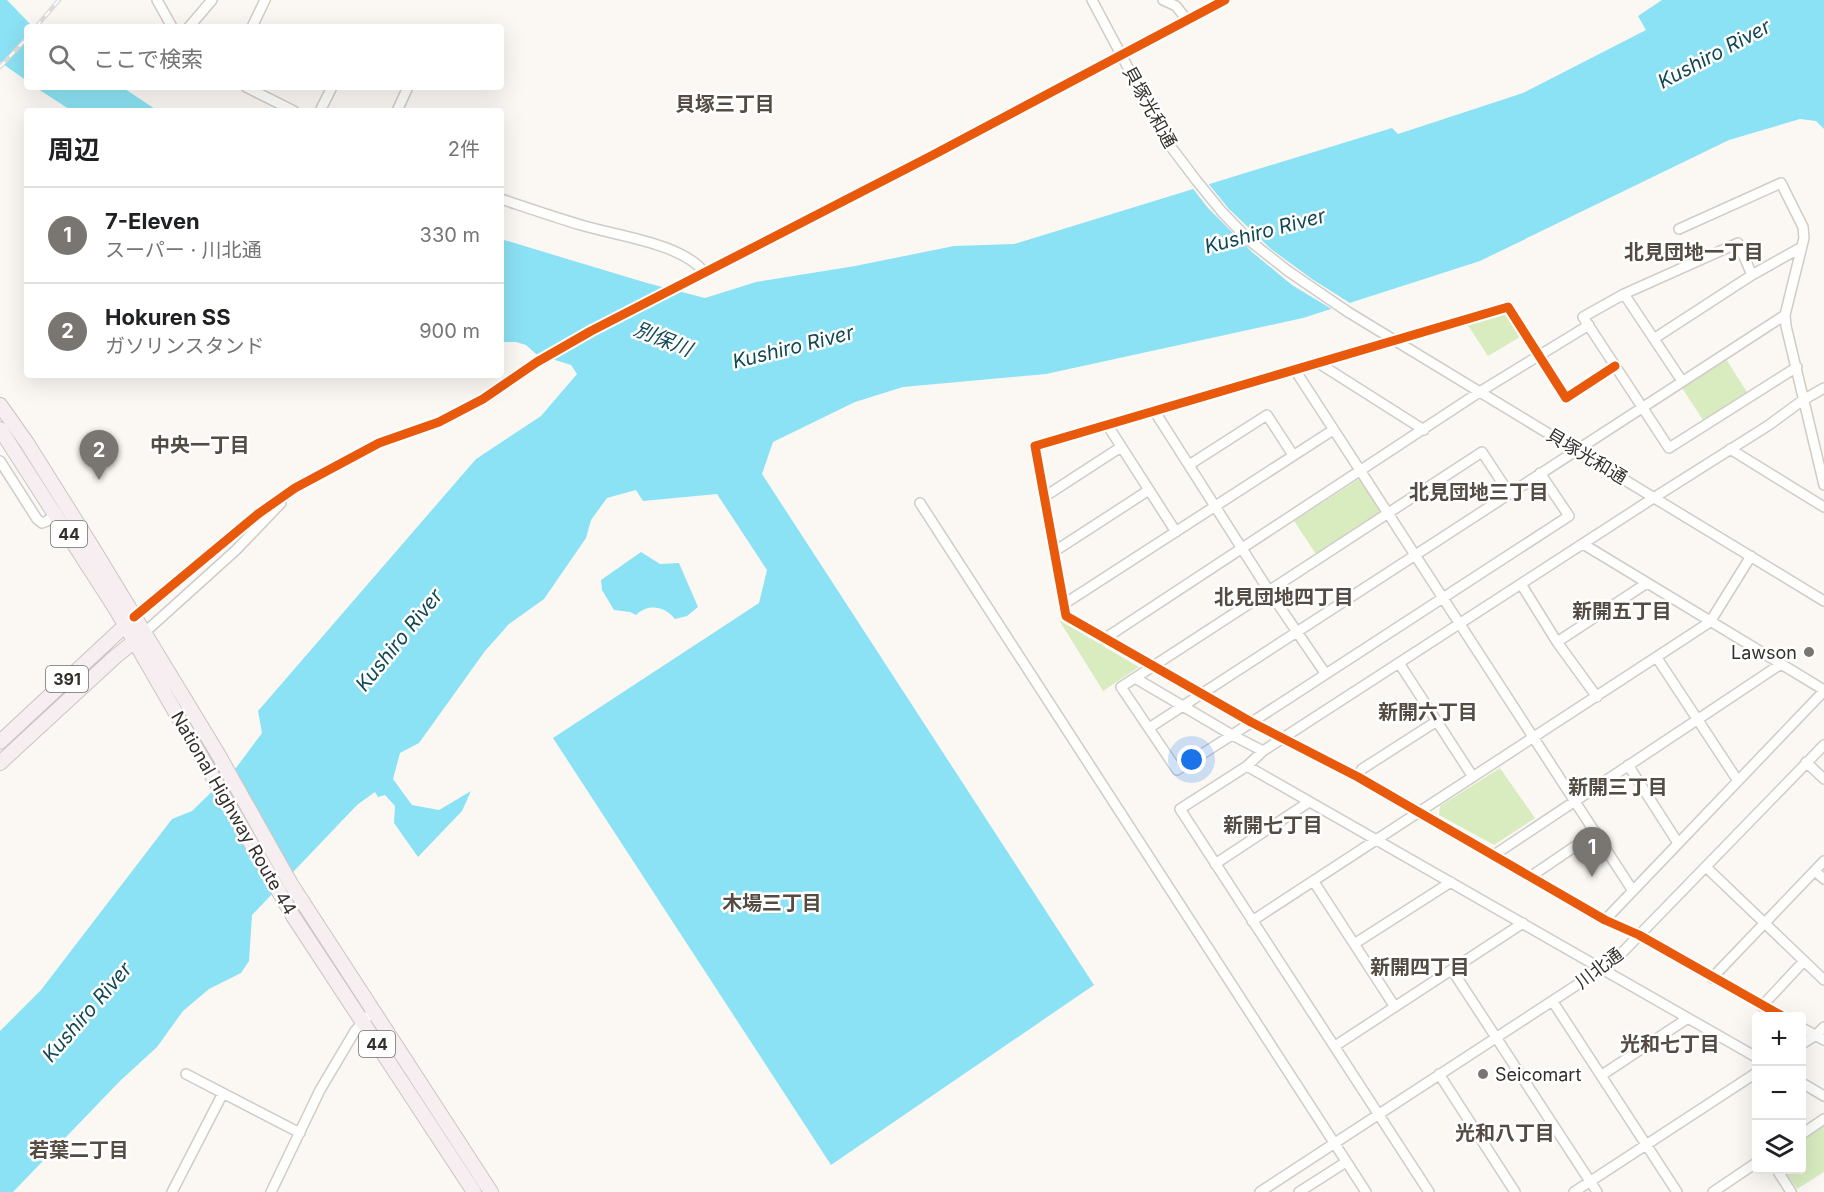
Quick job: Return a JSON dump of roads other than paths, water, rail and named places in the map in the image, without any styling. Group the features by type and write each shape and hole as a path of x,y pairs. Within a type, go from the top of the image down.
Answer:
{"highway":[{"name":"National Highway Route 44","path":"0,405 27,443 61,510 130,621 206,764 281,895 488,1191"},
{"name":"National Highway Route 44","path":"0,429 61,510"},
{"name":"391","path":"0,742 130,621"},
{"name":"National Highway Route 44","path":"139,638 218,754 367,1016 474,1192"},
{"name":"391","path":"0,763 139,638"}],"street":[{"path":"157,0 170,24"},
{"path":"192,24 212,0"},
{"name":"貝塚光和通","path":"1092,0 1168,143 1222,212 1250,241 1288,271 1348,312 1824,601"},
{"path":"1163,0 1176,6 1187,20"},
{"path":"130,621 258,514 295,488 379,443 439,422 483,399 537,362 591,331 1225,0"},
{"path":"253,24 262,1"},
{"path":"252,90 288,108"},
{"path":"322,108 330,90"},
{"path":"398,108 407,90"},
{"path":"1679,229 1780,183 1803,227 1804,238 1785,315 1824,485"},
{"path":"504,200 682,254 699,265 705,273"},
{"path":"1752,275 1738,243 1624,294 1583,317 1669,448 1797,367"},
{"path":"1655,338 1752,275 1800,248"},
{"path":"1624,294 1682,381"},
{"path":"1615,366 1566,398 1508,308 1035,446 1066,616 1200,694 1358,777 1605,920 1639,935 1773,1012"},
{"path":"1149,728 1785,315"},
{"path":"1104,639 1481,391 1589,325"},
{"path":"1320,364 1424,430"},
{"path":"1295,370 1633,891"},
{"path":"1429,1192 1180,809 1247,766 1263,751 1655,497 1769,426 1803,400 1824,388"},
{"path":"1155,412 1269,591 1325,673"},
{"path":"1189,465 1267,415 1293,455"},
{"path":"1108,426 1176,532"},
{"path":"1064,604 1333,430"},
{"path":"1044,497 1121,447"},
{"path":"1730,449 1824,507"},
{"path":"1509,493 1482,452 1121,687 1177,770 1569,516 1540,473"},
{"path":"0,461 37,519 42,523 61,510"},
{"path":"139,638 236,550 295,488"},
{"path":"1055,550 1149,490"},
{"path":"920,503 1366,1192"},
{"path":"1583,544 1824,691 1605,920"},
{"path":"1252,921 1710,622 1751,556"},
{"path":"1557,642 1647,583"},
{"path":"1521,584 1557,642 1597,697"},
{"path":"1657,658 1738,781"},
{"path":"1399,663 1473,777"},
{"path":"1494,855 1780,664"},
{"path":"1135,678 1263,751"},
{"path":"1358,777 1362,769 1437,721"},
{"name":"川北通","path":"1260,1192 1615,960 1824,745"},
{"path":"1806,762 1824,779"},
{"path":"1628,765 1678,843"},
{"path":"1247,766 1752,1055"},
{"path":"1215,864 1309,802"},
{"path":"1530,877 1596,832"},
{"path":"1712,978 1824,861"},
{"path":"1706,867 1824,980"},
{"path":"1815,871 1824,879"},
{"path":"1314,882 1395,1007"},
{"path":"1354,944 1451,882"},
{"path":"1335,1046 1523,923"},
{"path":"1762,1006 1804,961"},
{"path":"1452,970 1597,1192"},
{"path":"1553,1002 1677,1192"},
{"path":"272,1192 320,1090 348,1042 367,1016"},
{"path":"1602,1075 1688,1018"},
{"path":"1806,1030 1820,1038 1824,1027"},
{"path":"186,1074 300,1133"},
{"path":"1439,1074 1515,1192"},
{"path":"1574,1192 1752,1076"},
{"path":"1806,1085 1824,1096"},
{"path":"172,1192 223,1094"},
{"path":"1806,1131 1824,1119"},
{"path":"1299,1192 1346,1162"},
{"path":"1713,1192 1752,1166"},
{"path":"1780,1174 1791,1192"}],"water":[{"path":"0,0 7,0 30,24 24,24 24,79 0,62"},
{"path":"1662,0 1824,0 1824,129 1816,121 1800,119 1729,140 1480,261 1303,318 1046,374 903,387 855,402 773,442 762,474 1094,985 831,1165 553,738 759,603 767,570 717,494 643,501 636,490 607,498 591,520 586,538 544,599 509,624 485,651 419,743 400,753 393,779 412,805 439,810 471,791 462,811 418,857 394,823 395,806 385,795 378,797 375,792 357,805 252,915 249,961 241,973 209,989 183,1011 157,1047 120,1081 13,1192 0,1192 0,1031 41,990 172,819 192,811 236,768 262,733 258,711 476,459 541,416 577,374 571,365 536,354 526,345 504,342 504,240 705,298 756,282 855,266 954,246 1014,244 1392,128 1398,134 1523,93 1646,30 1638,16"},
{"path":"40,90 126,90 154,108 67,108"},
{"path":"641,552 660,564 679,563 698,607 687,616 675,619 666,611 656,608 646,609 636,615 614,610 602,590 601,580"}],"railway":[{"path":"39,24 59,0"},
{"path":"0,67 24,41"}],"place":[{"name":"Hokuren SS","path":"99,480"},
{"name":"Lawson","path":"1809,652"},
{"name":"7-Eleven","path":"1592,877"},
{"name":"Seicomart","path":"1483,1074"}],"district":[{"name":"貝塚三丁目","path":"725,104"},
{"name":"北見団地一丁目","path":"1694,252"},
{"name":"中央一丁目","path":"200,445"},
{"name":"北見団地三丁目","path":"1479,492"},
{"name":"北見団地四丁目","path":"1284,597"},
{"name":"新開五丁目","path":"1622,611"},
{"name":"新開六丁目","path":"1428,712"},
{"name":"新開三丁目","path":"1618,787"},
{"name":"新開七丁目","path":"1273,825"},
{"name":"木場三丁目","path":"772,903"},
{"name":"新開四丁目","path":"1420,967"},
{"name":"光和七丁目","path":"1670,1044"},
{"name":"光和八丁目","path":"1505,1133"},
{"name":"若葉二丁目","path":"79,1150"}],"water label":[{"name":"Kushiro River","path":"1714,54"},
{"name":"Kushiro River","path":"1265,231"},
{"name":"別保川","path":"663,339"},
{"name":"Kushiro River","path":"793,347"},
{"name":"Kushiro River","path":"399,640"},
{"name":"Kushiro River","path":"87,1012"}]}
